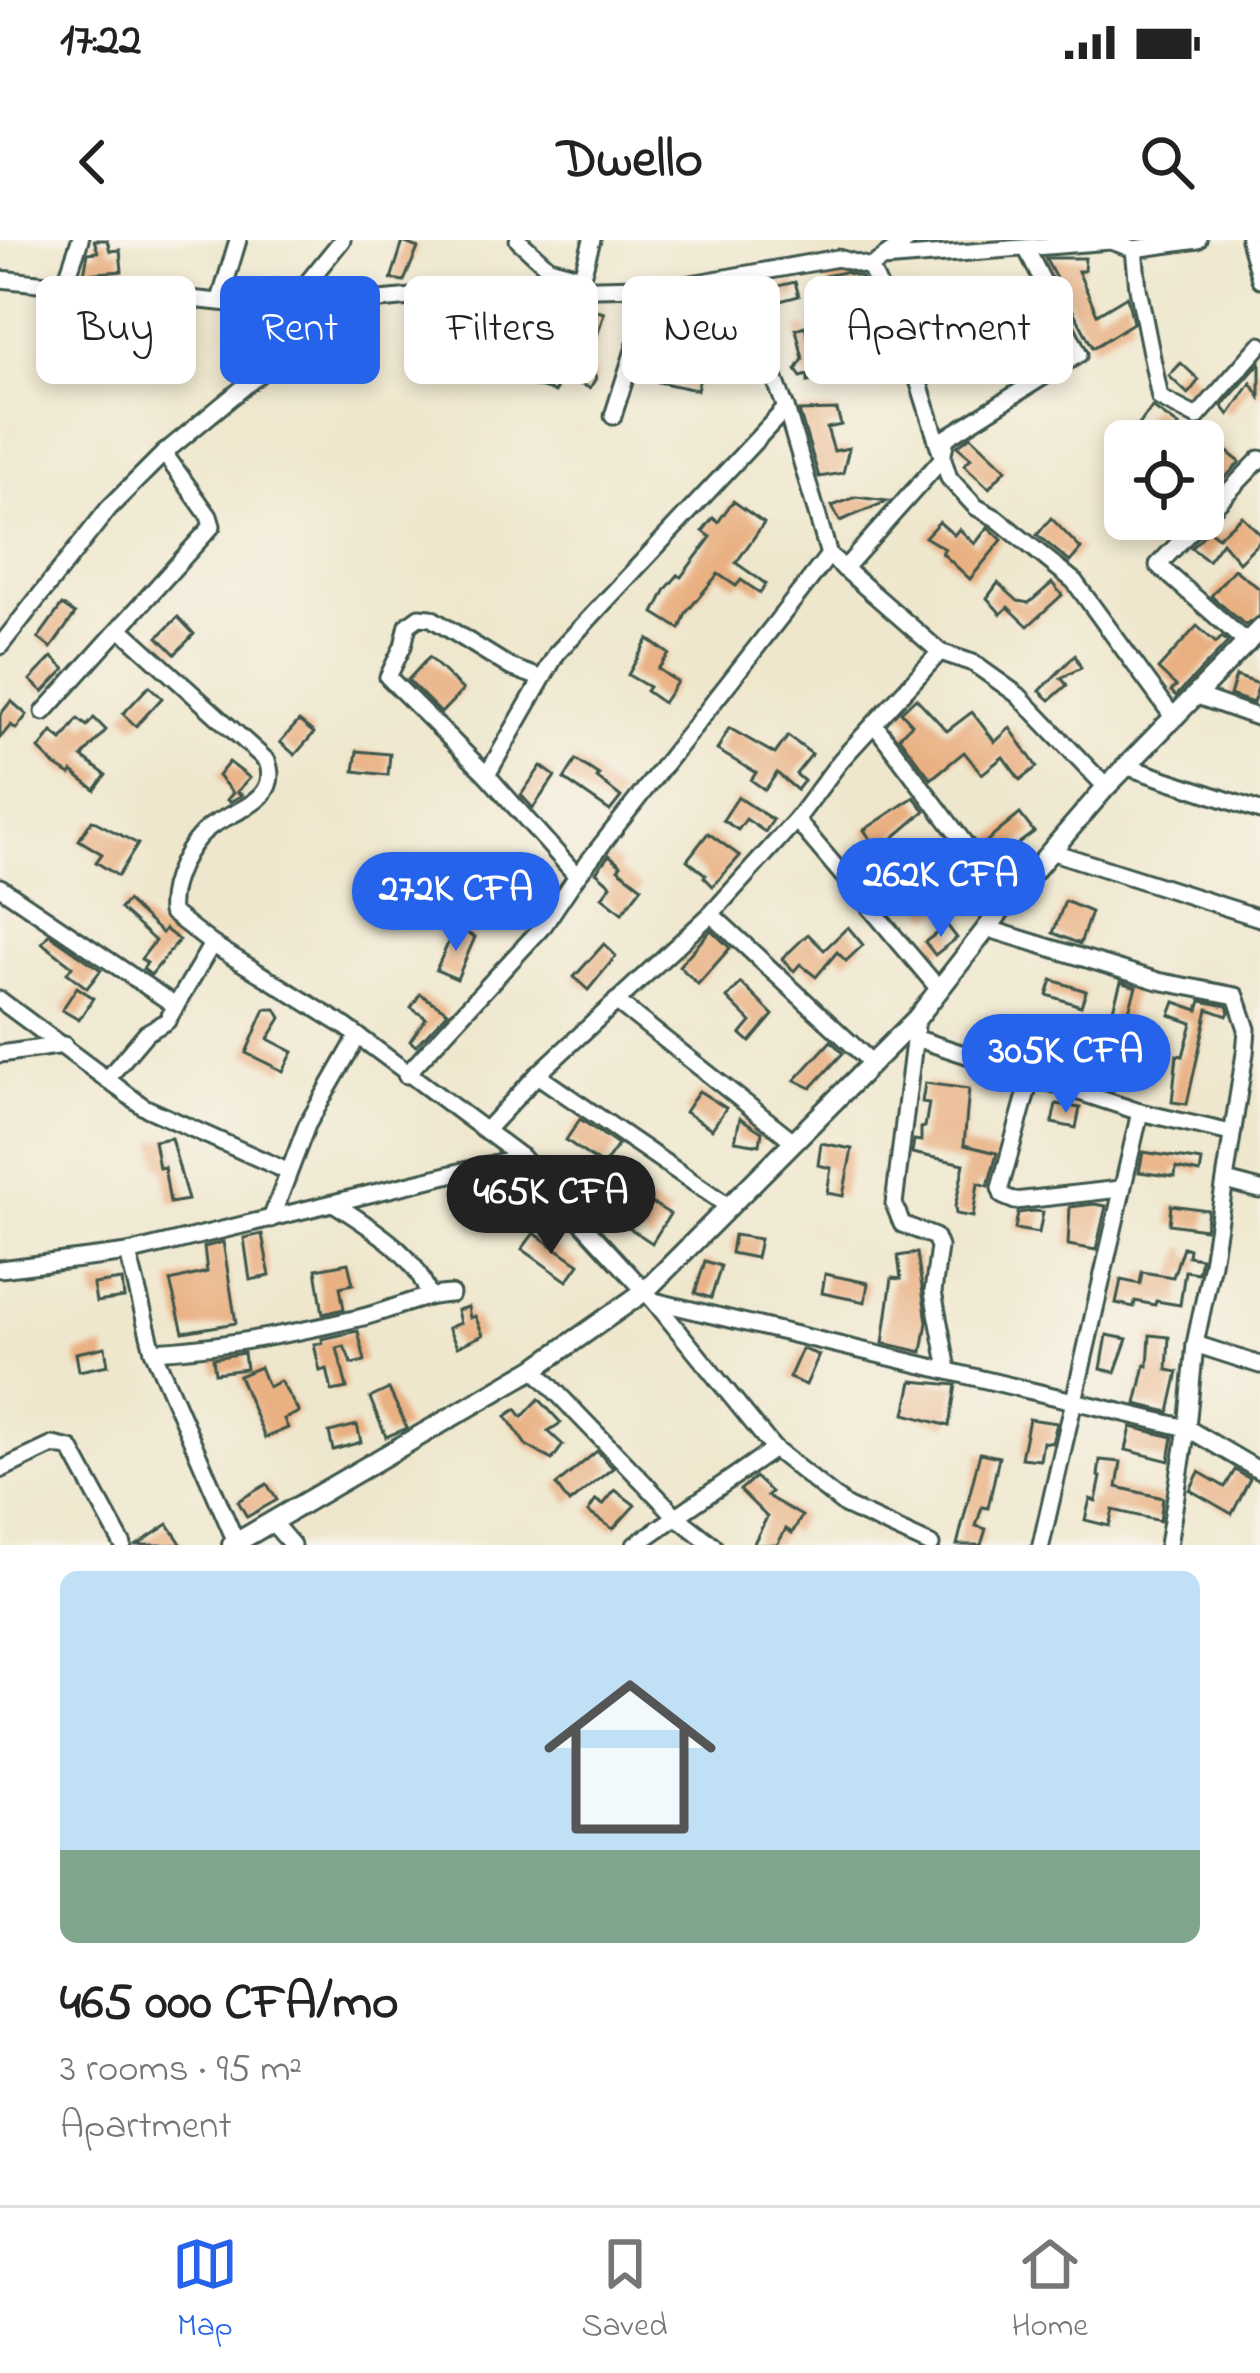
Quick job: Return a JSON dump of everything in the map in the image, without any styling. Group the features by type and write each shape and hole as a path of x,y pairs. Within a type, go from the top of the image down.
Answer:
{"street":[{"path":"68,276 80,240"},
{"path":"227,276 238,240"},
{"path":"313,276 342,240"},
{"path":"518,240 549,268 567,276"},
{"path":"582,276 592,240"},
{"path":"831,240 838,258"},
{"path":"876,263 908,240"},
{"path":"746,276 838,258 876,263 1111,241 1134,249 1198,240"},
{"path":"1249,240 1260,279"},
{"path":"1134,249 1160,398 1197,417 1260,345"},
{"path":"844,569 943,459 946,438 1079,354 1027,250"},
{"path":"876,263 949,478 976,507 1074,581 1174,718"},
{"path":"0,279 36,282"},
{"path":"196,298 220,300"},
{"path":"0,646 76,546 164,453 248,384"},
{"path":"613,416 623,384"},
{"path":"777,384 829,555 940,652 973,663 1018,695 1106,787"},
{"path":"487,775 556,652 786,408"},
{"path":"44,712 212,526 164,453"},
{"path":"1224,497 1260,459"},
{"path":"948,1370 933,1292 939,1247 935,1237 902,1224 894,1204 916,1028 938,988 1050,851 1254,636 1158,565 1182,540"},
{"path":"406,1075 544,925 577,876 829,555"},
{"path":"540,678 510,667 430,618 419,617 408,625 404,646 388,677 487,775 577,876"},
{"path":"122,630 267,761 271,772 269,787 250,806 212,826 195,842 173,887 170,912 358,1036 521,1157 649,1296 774,1449 846,1506 931,1545"},
{"path":"487,1129 537,1075 711,914 940,652"},
{"path":"1196,696 1260,718"},
{"path":"875,725 1008,901"},
{"path":"1128,767 1260,812"},
{"path":"796,820 938,988"},
{"path":"1050,851 1260,918"},
{"path":"0,887 176,1006"},
{"path":"711,914 872,1063"},
{"path":"986,928 1158,981 1236,996 1247,1029 1252,1053 1231,1132 1195,1344 1168,1545"},
{"path":"106,1078 137,1041 167,1021 212,944"},
{"path":"0,1000 144,1107 287,1171"},
{"path":"616,1001 792,1140"},
{"path":"128,1253 153,1351 234,1544 534,1369 649,1296 792,1140 916,1028"},
{"path":"916,1028 1030,1077 1140,1112 1231,1132"},
{"path":"271,1220 307,1126 358,1036"},
{"path":"0,1054 64,1045"},
{"path":"537,1075 728,1206"},
{"path":"1030,1077 1000,1188 1003,1196 1015,1201 1120,1190"},
{"path":"1041,1545 1140,1112"},
{"path":"0,1269 128,1253 521,1157"},
{"path":"1226,1181 1260,1190"},
{"path":"335,1204 387,1242 421,1275 428,1295"},
{"path":"153,1351 325,1326 386,1312 428,1295 451,1294"},
{"path":"649,1296 1187,1428 1260,1471"},
{"path":"1195,1344 1260,1365"},
{"path":"534,1369 678,1518 713,1545"},
{"path":"0,1470 53,1445 71,1449 124,1545"},
{"path":"635,1545 774,1449"},
{"path":"273,1523 292,1545"}],"building":[{"path":"94,240 107,240 110,251 120,250 122,271 84,274 88,253 98,252"},
{"path":"403,242 418,248 404,281 391,279"},
{"path":"1045,258 1085,258 1084,271 1078,271 1097,314 1127,296 1133,323 1093,348 1073,310 1073,276 1055,276"},
{"path":"795,282 799,296 780,301 780,286"},
{"path":"804,326 804,376 801,377 796,370 803,359 796,329"},
{"path":"1181,363 1199,380 1188,394 1169,376"},
{"path":"1260,363 1260,397 1251,383 1229,415 1222,406"},
{"path":"529,384 558,384 555,392"},
{"path":"668,384 698,384 697,390"},
{"path":"1152,407 1170,420 1142,420"},
{"path":"837,410 841,425 827,428 834,451 849,448 843,473 819,477 799,411"},
{"path":"971,436 1006,469 989,488 964,465 971,458 957,446"},
{"path":"1224,449 1240,462 1224,479"},
{"path":"856,497 888,501 840,521 832,506"},
{"path":"733,501 764,523 736,563 766,584 760,593 741,580 736,586 718,574 686,613 680,629 654,613 666,589 711,537 703,531 713,518 718,522"},
{"path":"1242,516 1260,534 1260,541 1239,562 1222,542 1208,561 1191,548 1199,540 1224,540 1224,532"},
{"path":"1051,518 1081,549 1070,562 1037,535"},
{"path":"939,522 954,535 959,529 975,544 988,527 1002,540 970,579 942,553 945,549 925,537"},
{"path":"1234,569 1260,589 1260,616 1245,625 1211,596"},
{"path":"998,583 1018,601 1029,603 1052,583 1062,595 1028,626 1008,607 1001,614 987,598"},
{"path":"62,605 75,614 51,648 38,638"},
{"path":"178,617 194,634 175,654 158,637"},
{"path":"1197,626 1216,643 1222,637 1228,642 1176,696 1171,691 1176,686 1158,669"},
{"path":"648,639 669,654 658,669 677,682 663,703 646,691 649,687 628,675"},
{"path":"1075,655 1081,668 1061,678 1067,685 1050,700 1040,691"},
{"path":"52,657 65,669 43,692 30,680"},
{"path":"429,657 463,690 441,713 408,680"},
{"path":"1236,676 1259,684 1253,703 1230,695"},
{"path":"149,686 162,698 136,726 123,714"},
{"path":"916,698 947,731 972,712 995,742 1010,728 1037,767 1020,780 1003,757 982,774 964,752 931,779 899,737 912,724 901,712"},
{"path":"11,701 27,715 0,738 0,715"},
{"path":"94,718 106,730 82,757 106,775 95,790 39,749 52,732 62,740 78,719 87,726"},
{"path":"299,721 314,733 295,755 280,742"},
{"path":"729,728 775,754 788,736 812,754 796,774 804,781 797,790 777,773 765,790 751,780 756,773 717,750"},
{"path":"357,751 390,754 388,775 354,771"},
{"path":"576,760 621,797 610,811 564,779"},
{"path":"229,762 250,778 237,792 242,795 230,802 233,793 218,776"},
{"path":"541,766 555,776 533,808 521,795"},
{"path":"738,797 773,820 765,832 746,819 738,830 723,820"},
{"path":"914,797 925,811 879,850 864,830"},
{"path":"1020,814 1034,832 994,862 981,846"},
{"path":"92,820 138,844 118,876 96,862 102,854 79,840"},
{"path":"708,833 740,856 713,886 687,860"},
{"path":"609,855 621,865 618,869 642,887 622,913 602,897 611,885 596,872"},
{"path":"501,857 525,869 505,900 463,880 470,865 491,875"},
{"path":"939,859 953,877 933,893 945,906 931,918 903,882"},
{"path":"127,901 162,933 165,929 179,940 151,975 143,969 147,963 141,959 155,941 120,909"},
{"path":"1065,901 1091,912 1080,944 1053,933"},
{"path":"947,925 957,938 935,955 925,942"},
{"path":"848,927 863,945 846,961 837,952 816,977 800,964 794,971 782,959 808,934 824,950"},
{"path":"455,928 475,937 457,979 436,970"},
{"path":"711,930 730,948 698,984 679,966"},
{"path":"49,934 101,970 87,988 67,973 72,966 42,943"},
{"path":"604,944 616,956 588,990 574,977"},
{"path":"1052,980 1086,991 1081,1006 1047,995"},
{"path":"1121,982 1136,987 1124,1027 1109,1022"},
{"path":"741,983 773,1015 750,1042 741,1034 751,1022 727,998"},
{"path":"77,987 93,998 79,1020 62,1010"},
{"path":"420,994 448,1012 416,1046 410,1041 426,1018 411,1008"},
{"path":"1201,1001 1227,1006 1229,1012 1227,1016 1208,1009 1187,1104 1172,1102 1177,1055 1183,1056 1192,1023 1170,1015 1175,1002 1198,1010"},
{"path":"265,1009 276,1009 281,1018 268,1039 293,1052 283,1071 246,1053"},
{"path":"831,1041 843,1053 811,1088 795,1080"},
{"path":"925,1083 969,1089 964,1145 997,1153 988,1186 978,1183 973,1217 956,1214 964,1164 912,1153 914,1140 921,1141 925,1127 929,1103 922,1102"},
{"path":"699,1091 726,1108 712,1129 685,1112"},
{"path":"1056,1104 1080,1108 1076,1128 1052,1123"},
{"path":"740,1118 762,1132 760,1145 735,1141"},
{"path":"580,1119 618,1145 603,1166 566,1140"},
{"path":"171,1138 188,1200 170,1203 154,1141"},
{"path":"821,1143 852,1149 843,1196 827,1193 831,1168 818,1165"},
{"path":"1143,1152 1202,1161 1200,1173 1176,1168 1175,1177 1139,1172"},
{"path":"646,1199 670,1214 652,1243 628,1227"},
{"path":"1171,1205 1208,1210 1205,1229 1169,1224"},
{"path":"1106,1206 1096,1250 1068,1245 1070,1207"},
{"path":"1043,1212 1039,1233 1015,1229 1018,1213"},
{"path":"534,1233 579,1264 567,1281 522,1249"},
{"path":"262,1234 270,1276 250,1280 244,1238"},
{"path":"734,1235 760,1239 756,1258 731,1253"},
{"path":"223,1242 236,1323 183,1332 170,1281 207,1272 204,1247"},
{"path":"1183,1247 1189,1249 1188,1256 1201,1258 1198,1273 1185,1271 1180,1305 1116,1303 1121,1280 1140,1284 1142,1272 1173,1277"},
{"path":"917,1253 927,1322 922,1352 883,1343 892,1278 901,1279 898,1256"},
{"path":"705,1261 721,1266 711,1298 695,1293"},
{"path":"348,1263 353,1284 340,1287 344,1309 323,1314 316,1269"},
{"path":"825,1274 868,1283 865,1302 822,1293"},
{"path":"122,1280 124,1298 96,1302 93,1284"},
{"path":"468,1307 483,1335 457,1347 448,1328 460,1323 457,1310"},
{"path":"358,1331 365,1361 352,1364 344,1346 337,1348 347,1388 332,1391 327,1369 320,1371 314,1344"},
{"path":"1107,1335 1127,1339 1115,1372 1101,1369"},
{"path":"1150,1335 1169,1337 1167,1370 1178,1372 1169,1412 1136,1404 1148,1366"},
{"path":"105,1347 108,1365 79,1371 76,1353"},
{"path":"802,1349 819,1355 806,1385 789,1378"},
{"path":"244,1353 246,1369 215,1373 213,1358"},
{"path":"260,1367 268,1387 280,1381 299,1412 284,1419 288,1428 265,1438 239,1376"},
{"path":"912,1381 956,1385 949,1426 905,1414"},
{"path":"389,1389 407,1428 386,1437 370,1398"},
{"path":"539,1399 561,1423 548,1431 563,1445 552,1460 526,1445 506,1416 516,1409 522,1417"},
{"path":"1029,1419 1057,1423 1052,1443 1043,1442 1040,1460 1021,1458"},
{"path":"357,1425 361,1442 333,1450 329,1432"},
{"path":"1131,1427 1173,1437 1169,1461 1126,1450"},
{"path":"597,1451 613,1468 569,1503 556,1485"},
{"path":"980,1453 999,1457 988,1508 982,1507 976,1526 986,1529 981,1545 957,1545"},
{"path":"1100,1460 1121,1462 1117,1487 1163,1498 1160,1521 1113,1510 1109,1526 1085,1520 1090,1499 1096,1501"},
{"path":"1235,1470 1250,1479 1232,1514 1190,1490 1199,1472 1225,1487"},
{"path":"755,1477 771,1492 767,1496 802,1516 792,1533 786,1529 777,1545 753,1545 767,1517 740,1490"},
{"path":"267,1484 277,1500 247,1517 238,1501"},
{"path":"615,1490 635,1505 613,1529 588,1512 596,1500 603,1505"},
{"path":"168,1524 182,1545 137,1545"}]}
